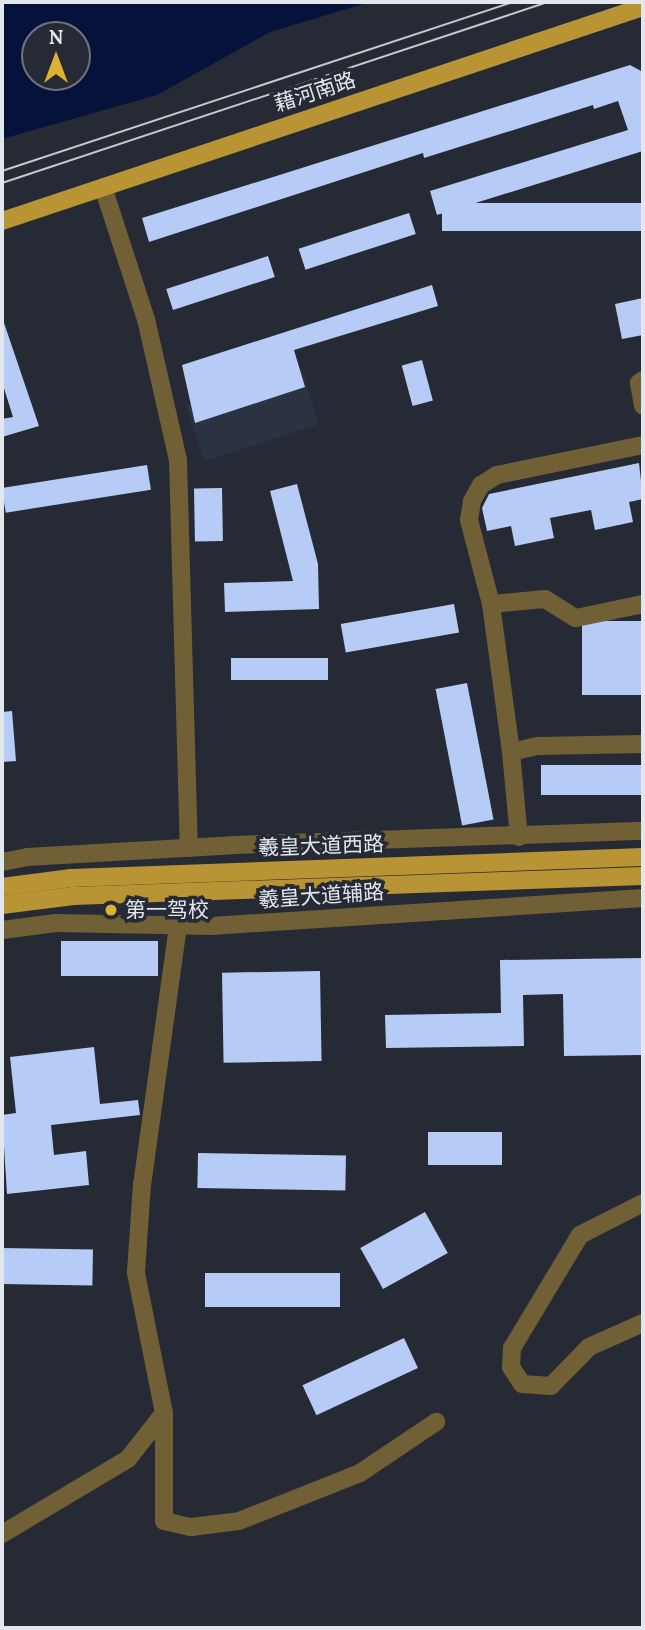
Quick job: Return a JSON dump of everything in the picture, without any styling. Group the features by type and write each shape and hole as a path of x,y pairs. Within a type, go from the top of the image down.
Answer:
{"main road":[{"name":"藉河南路","path":"2,220 643,7"},
{"name":"羲皇大道西路","path":"2,887 71,878 643,857"},
{"name":"羲皇大道西路","path":"2,905 73,897 643,876"}],"street":[{"path":"103,187 146,319 178,460 189,848"},
{"path":"643,380 639,383 643,406"},
{"path":"519,837 511,752 491,604 470,520 472,501 481,485 497,475 643,445"},
{"path":"491,604 545,599 576,618 643,604"},
{"path":"511,752 538,746 643,744"},
{"path":"2,862 27,857 189,848 643,831"},
{"name":"羲皇大道辅路","path":"2,930 56,923 178,926 643,898"},
{"path":"178,926 142,1184 136,1273 164,1413 164,1521 191,1527 240,1521 360,1473 436,1422"},
{"path":"643,1203 580,1235 512,1348 511,1367 522,1384 551,1386 589,1347 643,1323"},
{"path":"2,1534 128,1459 164,1413"}],"shaded area":[{"path":"301,368 319,424 204,462 186,405"}],"water":[{"path":"2,2 370,2 270,32 157,95 2,139"}],"building":[{"path":"630,65 643,72 643,151 437,215 430,191 628,130 618,101 594,109 593,105 424,158 423,153 149,242 142,218"},
{"path":"442,203 643,203 643,231 442,231"},
{"path":"409,213 416,234 305,270 299,249"},
{"path":"268,256 275,277 173,310 166,289"},
{"path":"432,285 438,306 294,350 305,387 195,423 182,365"},
{"path":"643,298 643,335 622,339 615,304"},
{"path":"2,317 39,426 2,437 2,419 13,417 2,382"},
{"path":"422,360 433,401 413,406 402,365"},
{"path":"639,463 643,499 629,502 633,522 595,530 591,510 550,518 554,538 515,546 511,526 487,531 482,508 489,494"},
{"path":"147,465 151,490 6,513 2,488"},
{"path":"297,484 318,564 319,609 225,612 224,583 293,581 270,491"},
{"path":"194,488 222,488 223,541 195,541"},
{"path":"454,604 459,633 346,653 341,624"},
{"path":"582,621 643,621 643,695 582,695"},
{"path":"231,658 328,658 328,680 231,680"},
{"path":"467,683 494,819 462,826 436,689"},
{"path":"12,711 16,761 2,762 2,712"},
{"path":"541,765 643,765 643,795 541,795"},
{"path":"61,941 158,941 158,976 61,976"},
{"path":"643,958 643,1055 564,1056 563,994 523,995 524,1046 386,1048 385,1015 501,1013 500,960"},
{"path":"320,971 322,1061 224,1063 222,973"},
{"path":"94,1047 100,1104 138,1100 140,1115 51,1125 54,1155 86,1151 89,1185 7,1194 2,1115 16,1113 10,1057"},
{"path":"428,1132 502,1132 502,1165 428,1165"},
{"path":"198,1153 346,1156 345,1191 197,1188"},
{"path":"425,1212 448,1253 383,1289 360,1248"},
{"path":"2,1248 93,1250 92,1286 2,1284"},
{"path":"205,1273 340,1273 340,1307 205,1307"},
{"path":"404,1338 418,1368 316,1415 302,1385"}],"tram line":[{"path":"2,171 513,2"},
{"path":"2,183 548,2"}],"place":[{"name":"第一驾校","path":"111,910"}]}
